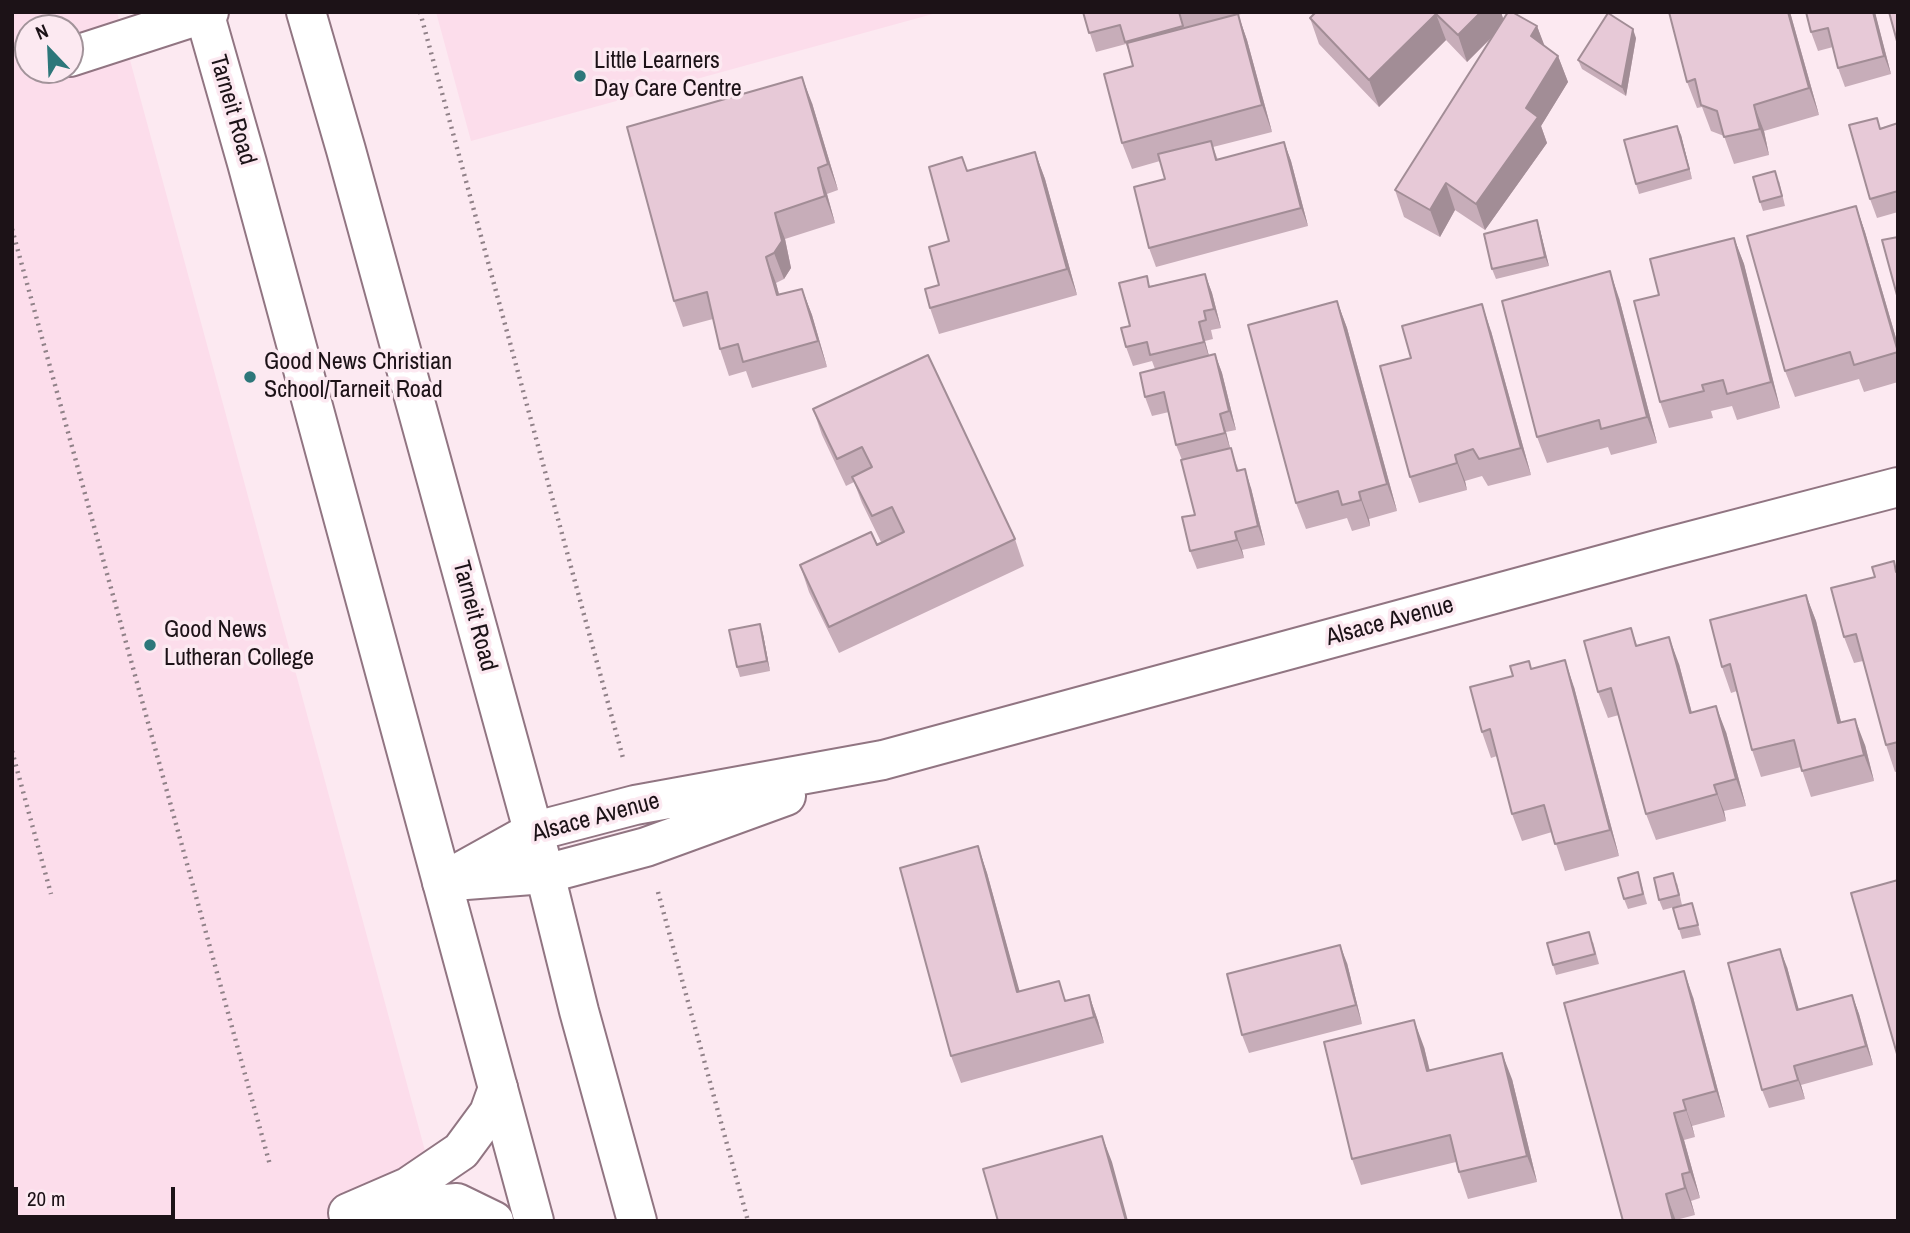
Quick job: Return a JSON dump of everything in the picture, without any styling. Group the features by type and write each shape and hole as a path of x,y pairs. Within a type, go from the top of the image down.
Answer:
{"main road":[{"name":"Tarneit Road","path":"306,12 545,874 579,1011 637,1221"},
{"name":"Tarneit Road","path":"206,13 534,1221"},
{"path":"84,52 206,13"},
{"name":"Alsace Avenue","path":"442,882 532,832 635,805 883,760 1633,556 1898,487"},
{"name":"Alsace Avenue","path":"442,882 545,874 646,847 883,760"},
{"path":"494,1221 457,1203 348,1213 408,1187 461,1151 489,1113 498,1088"}],"path":[{"path":"420,12 625,765"},
{"path":"12,229 270,1165"},
{"path":"12,751 51,894"},
{"path":"656,882 748,1221"}],"shaded area":[{"name":"Good News Lutheran College","path":"12,12 117,12 444,1221 12,1221"},
{"name":"Little Learners Day Care Centre","path":"436,12 940,12 471,141"}],"building":[{"path":"1083,12 1179,12 1183,26 1125,42 1120,25 1089,33"},
{"path":"1316,12 1481,12 1458,35 1436,14 1369,80 1310,18"},
{"path":"1508,12 1537,26 1531,36 1558,56 1526,108 1538,117 1476,204 1446,183 1430,210 1395,190"},
{"path":"1669,12 1788,12 1809,88 1754,105 1760,129 1724,137 1717,111 1701,105 1695,79 1687,82"},
{"path":"1806,12 1873,12 1884,56 1838,68 1828,28 1811,32"},
{"path":"1889,12 1898,12 1898,45"},
{"path":"1608,13 1633,29 1622,87 1578,60"},
{"path":"1238,14 1262,105 1122,143 1104,74 1133,66 1127,43"},
{"path":"802,77 828,164 818,168 825,196 775,213 782,241 774,253 766,257 777,295 802,289 818,341 743,362 738,344 720,349 707,292 674,301 627,127"},
{"path":"1877,118 1880,129 1898,123 1898,191 1870,199 1849,125"},
{"path":"1677,126 1689,169 1636,184 1624,140"},
{"path":"1211,141 1216,160 1284,142 1301,208 1149,248 1134,187 1165,179 1158,154"},
{"path":"1035,152 1067,269 930,308 925,289 939,285 929,247 949,241 929,167 962,157 967,171"},
{"path":"1775,171 1782,196 1760,202 1753,177"},
{"path":"1856,206 1898,352 1854,365 1850,352 1785,371 1747,236"},
{"path":"1537,220 1545,257 1492,269 1484,234"},
{"path":"1898,237 1898,299 1882,240"},
{"path":"1734,238 1771,382 1727,394 1723,380 1702,385 1704,391 1660,402 1634,301 1659,295 1650,259"},
{"path":"1610,271 1647,417 1601,429 1599,420 1537,437 1502,301"},
{"path":"1205,274 1214,309 1204,311 1206,320 1199,322 1204,342 1150,355 1147,342 1126,347 1121,328 1130,326 1119,283 1147,276 1149,287"},
{"path":"1337,301 1387,484 1359,492 1361,500 1342,505 1338,491 1296,503 1248,325"},
{"path":"1482,304 1521,448 1479,459 1473,449 1455,455 1457,463 1410,477 1380,366 1411,358 1402,326"},
{"path":"1215,354 1229,411 1220,414 1225,433 1176,445 1164,392 1145,397 1140,373"},
{"path":"928,355 1015,539 829,627 800,565 871,532 877,545 904,532 892,507 872,516 852,477 872,467 862,447 837,459 813,409"},
{"path":"1231,448 1237,471 1245,469 1258,526 1235,532 1237,540 1190,551 1182,517 1195,515 1181,460"},
{"path":"1894,561 1898,572 1898,742 1886,745 1856,634 1844,637 1831,588 1875,577 1872,567"},
{"path":"1806,595 1838,723 1855,719 1864,755 1802,771 1794,740 1752,750 1730,664 1722,667 1710,620"},
{"path":"760,624 767,661 737,667 729,630"},
{"path":"1631,628 1636,646 1669,637 1690,713 1716,706 1736,779 1714,785 1717,794 1646,814 1611,688 1598,692 1584,641"},
{"path":"1565,660 1610,830 1555,844 1544,805 1512,814 1490,729 1482,732 1470,687 1513,676 1510,666 1529,661 1531,669"},
{"path":"978,846 1017,992 1059,981 1065,1001 1089,995 1094,1017 951,1056 900,868"},
{"path":"1638,872 1643,894 1624,899 1618,878"},
{"path":"1673,873 1679,895 1659,900 1654,878"},
{"path":"1898,880 1898,1053 1897,1054 1851,893"},
{"path":"1692,903 1698,925 1679,929 1673,908"},
{"path":"1589,932 1595,954 1553,965 1547,943"},
{"path":"1340,945 1356,1005 1242,1035 1227,974"},
{"path":"1780,949 1797,1010 1852,995 1866,1046 1794,1066 1798,1080 1762,1090 1728,963"},
{"path":"1684,971 1716,1091 1683,1100 1686,1110 1674,1113 1690,1172 1682,1174 1685,1188 1666,1194 1673,1221 1623,1221 1564,1003"},
{"path":"1414,1020 1427,1071 1502,1053 1527,1156 1459,1172 1450,1135 1352,1159 1324,1042"},
{"path":"1102,1136 1126,1221 998,1221 983,1169"}],"place":[{"name":"Little Learners Day Care Centre","path":"580,76"},
{"name":"Good News Christian School/Tarneit Road","path":"250,377"},
{"name":"Good News Lutheran College","path":"150,645"}]}
